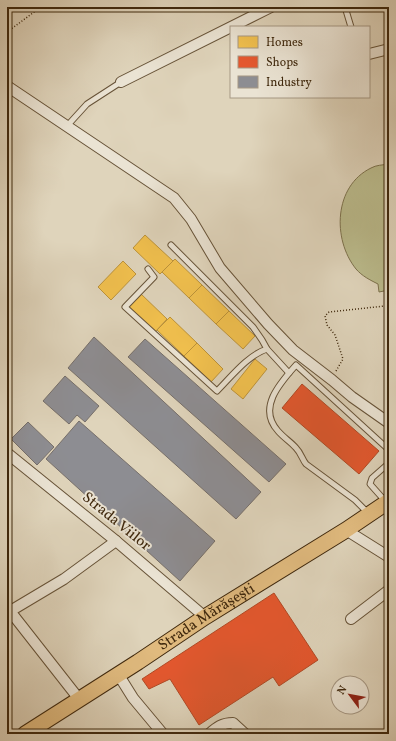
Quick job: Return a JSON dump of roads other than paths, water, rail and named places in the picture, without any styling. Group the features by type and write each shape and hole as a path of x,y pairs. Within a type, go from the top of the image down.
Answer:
{"main road":[{"name":"Strada Mărășești","path":"25,734 205,617 346,530 388,502"}],"street":[{"path":"233,26 271,7"},
{"path":"121,82 230,28"},
{"path":"370,54 389,49"},
{"path":"7,86 174,198 191,219 220,268 268,324 293,350 299,361 332,380 352,398 389,423"},
{"name":"Strada Viilor","path":"7,453 116,541 205,617"},
{"path":"346,530 389,557"},
{"path":"79,699 9,612 64,579 116,541"},
{"path":"351,619 389,590"},
{"path":"118,674 134,698 163,734"},
{"path":"209,734 217,727 225,723 233,723 245,734"}],"lane":[{"path":"345,7 351,26"},
{"path":"67,126 86,104 121,82"},
{"path":"171,245 253,327 267,349 289,373"},
{"path":"148,269 154,277 125,307 217,391 251,357 260,351 267,349"},
{"path":"369,514 355,500 306,464 297,449 277,431 270,417 270,408 273,395 299,361 389,450"},
{"path":"388,502 370,484 372,478 389,463"}]}
